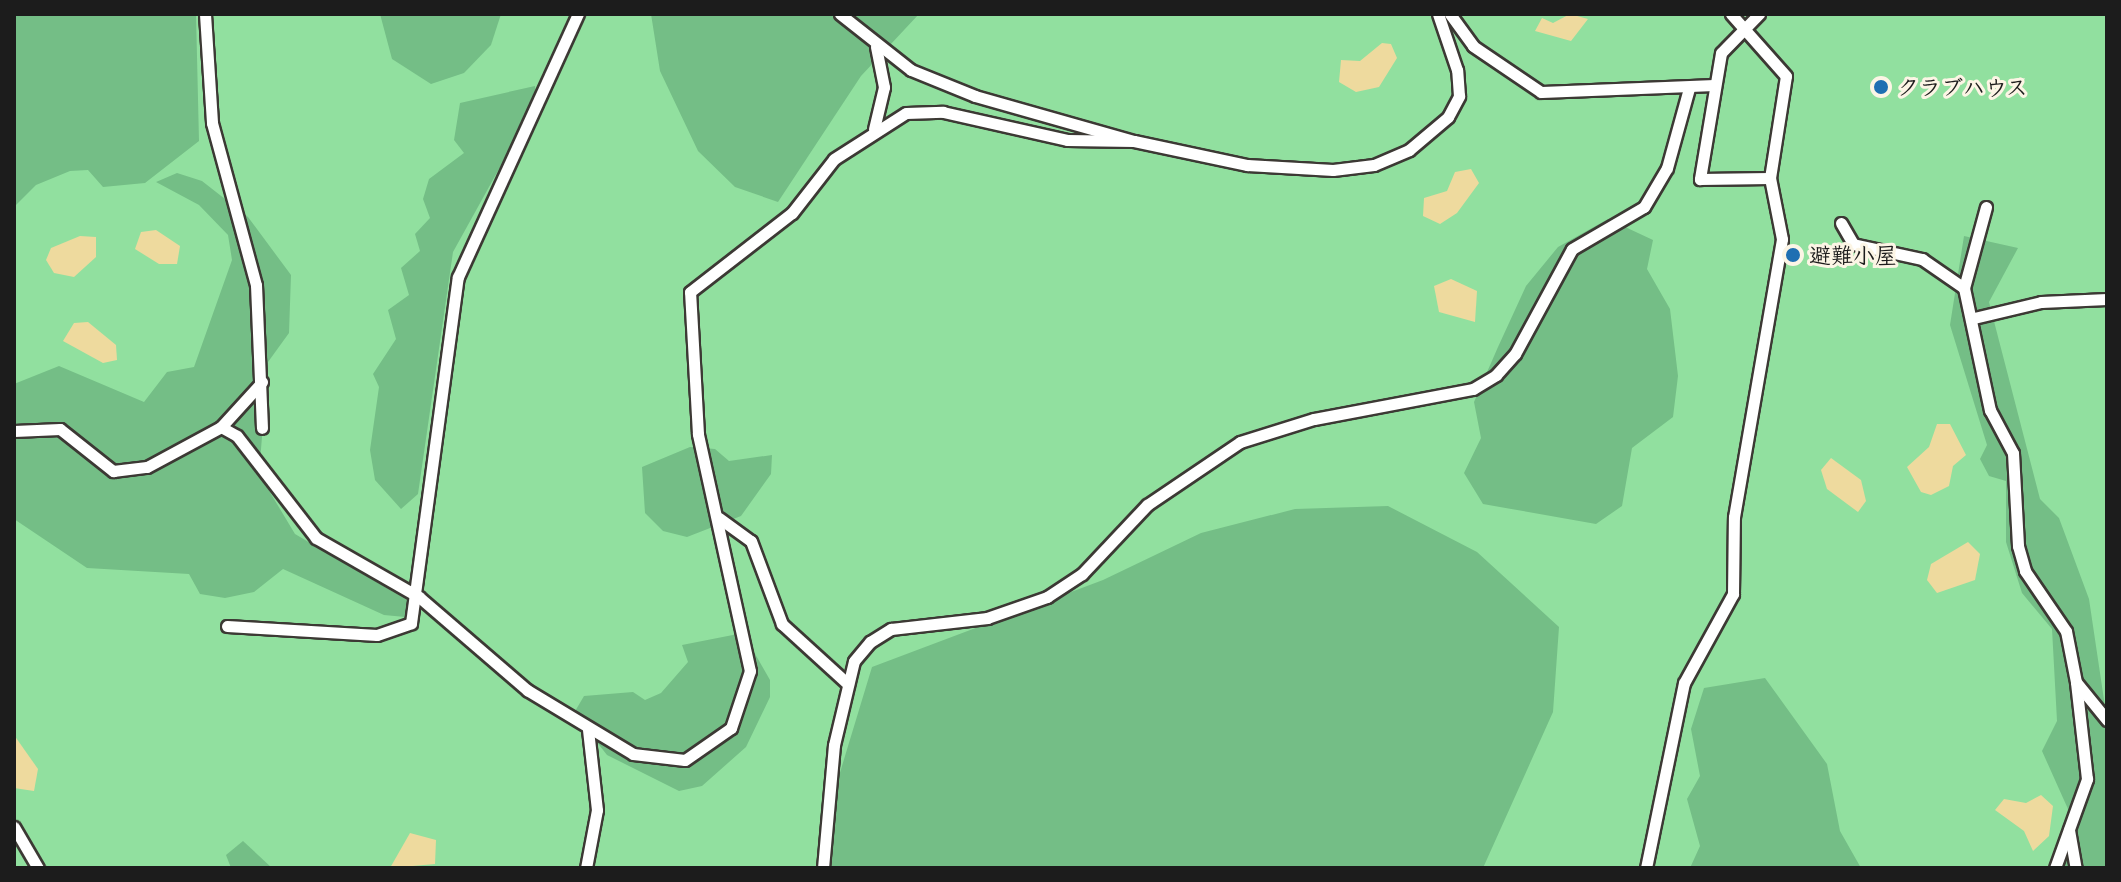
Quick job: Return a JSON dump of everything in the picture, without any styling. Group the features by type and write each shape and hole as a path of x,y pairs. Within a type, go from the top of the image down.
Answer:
{"lane":[{"path":"205,14 212,123 252,256 262,382 262,428"},
{"path":"227,626 396,632 411,623 419,597 458,277 578,14"},
{"path":"840,14 876,47 975,96 1134,141 1283,168 1374,165 1433,134 1459,96 1438,14"},
{"path":"1450,14 1473,46 1541,92 1715,85"},
{"path":"1646,868 1684,683 1733,594 1734,517 1782,239 1770,178 1786,76 1731,14"},
{"path":"1759,14 1721,53 1700,179 1770,178"},
{"path":"874,129 884,87 876,47"},
{"path":"823,868 834,745 854,661 891,629 987,618 1047,597 1082,574 1147,505 1240,442 1314,419 1473,389 1496,375 1515,354 1572,249 1644,207 1667,168 1689,88"},
{"path":"221,427 237,436 316,538 419,597 527,690 588,730 662,762 710,748 731,728 750,671 719,518 698,434 690,292 792,213 834,159 874,129 906,113 943,112 1067,140 1134,141"},
{"path":"1986,207 1964,288 1974,318 1990,410 2013,453 2021,559 2066,631 2076,682 2087,779 2055,868"},
{"path":"1841,223 1853,244 1922,259 1964,288"},
{"path":"1974,318 2041,302 2107,299"},
{"path":"14,431 60,429 113,471 147,467 221,427 262,382"},
{"path":"719,518 751,541 782,624 848,684"},
{"path":"2076,682 2107,720"},
{"path":"586,868 597,810 588,730"},
{"path":"2069,826 2076,868"},
{"path":"14,827 38,868"}],"green space":[{"path":"14,14 2107,14 2107,868 14,868"},
{"path":"14,14 196,14 199,141 145,183 103,187 88,170 70,171 36,185 14,207"},
{"path":"380,14 501,14 491,45 464,73 431,84 392,59"},
{"path":"651,14 919,14 861,76 778,202 735,187 698,151 660,71"},
{"path":"535,86 536,102 453,252 418,494 401,509 375,480 370,450 379,387 373,374 396,339 388,310 409,295 401,268 420,251 415,234 430,218 423,199 429,179 464,153 454,140 460,103"},
{"path":"177,173 202,181 248,217 291,275 289,333 268,362 259,474 295,534 412,603 405,617 384,615 283,569 254,592 225,598 200,594 189,574 87,568 14,519 14,384 59,366 144,402 167,372 194,367 232,260 228,235 199,205 156,182"},
{"path":"1608,219 1653,240 1647,269 1670,309 1678,376 1673,417 1632,448 1622,506 1596,524 1483,504 1464,473 1481,438 1474,402 1498,347 1526,286 1558,247"},
{"path":"1964,236 2018,248 1989,302 2040,499 2059,518 2089,599 2107,720 2107,868 2063,868 2068,809 2042,751 2057,721 2052,629 2022,593 2006,542 2006,481 1989,476 1980,459 1987,445 1950,325"},
{"path":"690,447 715,449 729,461 772,455 771,474 741,516 687,537 663,531 645,513 642,467"},
{"path":"1388,506 1477,552 1559,627 1553,712 1483,868 827,868 835,789 872,667 1103,580 1201,533 1295,509"},
{"path":"743,633 770,680 770,697 746,747 702,786 679,791 607,755 574,713 584,696 633,692 645,700 661,693 688,662 682,645"},
{"path":"1765,678 1827,764 1840,831 1861,868 1690,868 1700,846 1687,799 1700,776 1691,729 1704,688"},
{"path":"243,841 272,868 231,868 226,855"}],"sand":[{"path":"1570,14 1588,19 1571,41 1535,31 1542,18 1553,23"},
{"path":"1382,43 1391,44 1397,58 1379,87 1356,92 1339,82 1341,60 1360,61"},
{"path":"1471,169 1479,183 1457,213 1440,224 1423,216 1424,198 1447,191 1455,172"},
{"path":"156,230 180,246 177,264 159,264 135,249 141,232"},
{"path":"80,236 96,237 96,257 74,277 54,273 46,260 51,248"},
{"path":"1451,279 1477,291 1475,322 1439,312 1434,286"},
{"path":"88,322 116,345 117,360 103,363 63,341 74,323"},
{"path":"1937,424 1950,424 1966,455 1953,466 1949,486 1931,495 1921,492 1907,467 1929,447"},
{"path":"1831,458 1861,480 1866,501 1858,512 1827,489 1821,470"},
{"path":"1968,542 1980,554 1975,580 1937,593 1927,580 1931,564"},
{"path":"14,735 38,769 34,791 14,788"},
{"path":"2041,795 2053,806 2049,836 2033,851 2024,831 1995,810 2004,799 2026,803"},
{"path":"410,833 436,840 435,864 390,868"}],"place":[{"name":"クラブハウス","path":"1881,87"},
{"name":"避難小屋","path":"1793,255"}]}
